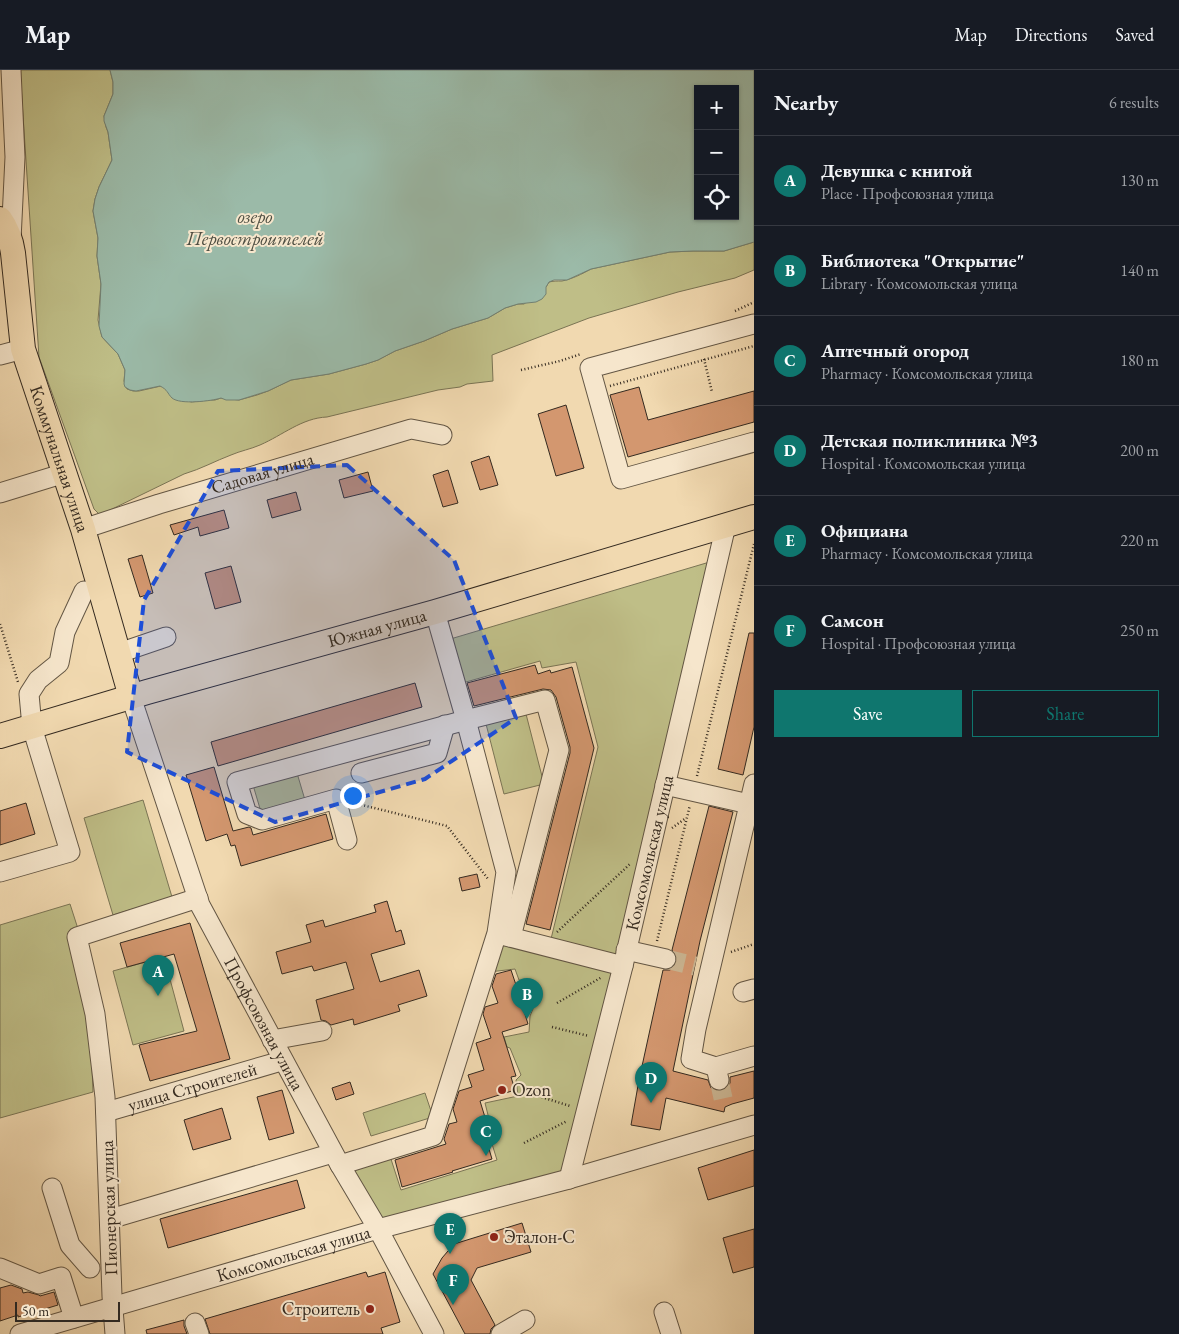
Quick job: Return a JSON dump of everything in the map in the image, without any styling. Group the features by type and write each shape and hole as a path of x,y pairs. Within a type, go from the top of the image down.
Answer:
{"main road":[{"name":"Коммунальная улица","path":"0,219 6,227 14,253 23,348 83,529 131,697"},
{"name":"Южная улица","path":"0,736 131,697 435,612 754,517"}],"street":[{"path":"11,70 7,117 15,157 11,240"},
{"path":"754,324 590,368 621,479 754,442"},
{"path":"0,355 23,348"},
{"name":"Садовая улица","path":"83,529 159,504 411,429 442,436"},
{"path":"0,493 65,473"},
{"name":"Комсомольская улица","path":"569,1178 625,958 726,525"},
{"path":"0,872 70,852 32,727 29,694 38,680 59,662 65,632 84,591"},
{"path":"435,612 506,872 502,898 504,935"},
{"path":"119,653 166,637"},
{"name":"Профсоюзная улица","path":"131,697 200,906 336,1159 378,1229 434,1334"},
{"path":"110,1219 336,1159 433,1136 504,935 559,750 545,700 445,725 237,782 247,814 262,820 336,799 347,840"},
{"path":"361,773 437,753 445,725"},
{"path":"754,784 706,964 691,1059 718,1074 754,1056"},
{"path":"665,785 749,804"},
{"name":"Пионерская улица","path":"115,1334 106,1112 95,1014 77,937 198,898"},
{"path":"504,935 543,945 625,958 659,958"},
{"path":"272,1040 322,1031"},
{"name":"улица Строителей","path":"106,1112 278,1062"},
{"name":"Комсомольская улица","path":"20,1334 378,1229 569,1178 731,1122 754,1125"},
{"path":"52,1188 70,1245 90,1268"},
{"path":"0,1268 39,1284 111,1263"},
{"path":"61,1278 74,1318"},
{"path":"664,1312 671,1334"},
{"path":"501,1334 525,1320"}],"path":[{"path":"698,338 712,392"},
{"path":"596,389 754,346"},
{"path":"659,958 693,791 754,544"},
{"path":"0,624 20,688"},
{"path":"336,799 447,826 502,898"},
{"path":"543,945 631,863"},
{"path":"706,964 754,944"},
{"path":"557,1003 625,958"},
{"path":"552,1027 604,1039"},
{"path":"535,1095 586,1111"},
{"path":"524,1143 586,1111"}],"highlighted area":[{"path":"347,465 454,560 516,718 425,779 275,822 127,752 144,600 218,471"}],"shaded area":[{"path":"20,70 110,70 113,94 104,116 112,160 99,187 93,211 98,238 97,256 101,284 98,320 102,337 118,354 125,370 124,381 127,389 133,391 161,386 191,402 221,398 239,400 268,391 291,380 329,374 378,360 395,351 452,329 488,318 505,308 524,304 546,287 549,282 569,279 591,269 670,252 724,251 754,242 754,270 735,278 678,292 589,318 492,355 493,381 438,390 309,420 260,445 184,474 99,514 94,509 39,357"},
{"path":"713,561 619,961 550,943 598,747 576,662 542,668 540,661 459,684 447,640"},
{"path":"526,714 544,784 504,794 486,724"},
{"path":"297,773 305,800 261,812 253,785"},
{"path":"143,800 172,897 113,915 84,818"},
{"path":"70,904 79,932 90,1017 93,1092 0,1118 0,925"},
{"path":"498,940 616,968 565,1175 382,1224 346,1168 389,1153 401,1190 497,1160 488,1131 491,1127 485,1103 518,1096 516,1080 521,1075 504,1037 529,1032 530,1016 533,1009 524,981 519,980 515,969 489,972"},
{"path":"164,957 184,1031 133,1045 113,971"},
{"path":"425,1093 433,1117 371,1136 363,1113"}],"water":[{"name":"озеро Первостроителей","path":"110,70 754,70 754,242 724,251 670,252 591,269 567,280 554,280 549,282 546,287 546,294 542,299 536,302 505,308 488,318 452,329 366,364 329,374 291,380 268,391 239,400 221,398 189,402 176,400 160,386 136,391 130,390 124,384 125,370 118,354 102,337 99,326 101,284 97,256 98,238 93,211 99,187 112,160 104,116 113,94"}],"building":[{"path":"639,387 648,420 754,391 754,422 628,457 610,395"},
{"path":"566,405 584,468 556,476 538,414"},
{"path":"489,456 498,485 480,490 471,462"},
{"path":"448,470 458,503 443,507 433,475"},
{"path":"368,472 373,491 344,498 339,480"},
{"path":"296,492 301,510 272,518 267,500"},
{"path":"224,510 229,528 200,536 198,527 174,535 170,525"},
{"path":"142,555 153,593 140,597 128,559"},
{"path":"231,566 241,602 215,609 205,573"},
{"path":"749,633 754,633 754,727 743,775 718,769"},
{"path":"535,665 538,674 550,670 551,673 572,667 594,748 550,930 526,924 570,753 556,697 551,690 543,689 474,706 467,683"},
{"path":"415,683 422,707 218,766 211,742"},
{"path":"214,767 233,831 249,827 253,835 326,814 333,839 241,866 235,845 231,846 227,834 206,841 186,775"},
{"path":"26,803 35,834 0,845 0,811"},
{"path":"709,806 733,812 700,941 673,1071 708,1080 711,1088 721,1091 727,1088 730,1083 730,1077 754,1071 754,1098 725,1107 724,1112 666,1098 660,1130 631,1125 663,970 670,970 677,962 677,955 672,950"},
{"path":"477,874 480,887 462,891 459,878"},
{"path":"387,901 396,932 401,930 405,944 371,954 380,982 419,970 427,996 398,1005 400,1011 354,1025 353,1019 331,1025 321,1020 316,1000 354,989 346,962 314,971 312,966 282,974 276,952 311,942 306,925 323,920 325,927 376,912 374,905"},
{"path":"190,923 230,1059 150,1081 139,1045 197,1031 174,954 127,967 120,943"},
{"path":"511,970 516,985 521,984 529,1009 524,1011 528,1024 502,1032 516,1076 511,1077 515,1090 480,1101 488,1127 483,1129 492,1159 402,1187 395,1160 446,1144 444,1139 449,1124 457,1122 453,1109 459,1091 472,1087 468,1075 484,1070 476,1043 491,1038 483,1014 485,1007 498,1003 492,986 496,974"},
{"path":"350,1082 354,1094 336,1100 332,1088"},
{"path":"282,1090 294,1133 269,1140 257,1097"},
{"path":"222,1108 231,1139 193,1150 184,1120"},
{"path":"754,1150 754,1186 708,1200 698,1168"},
{"path":"297,1180 305,1208 168,1248 160,1219"},
{"path":"522,1223 531,1252 477,1268 471,1280 495,1325 491,1329 490,1334 465,1334 433,1274 442,1258 454,1244"},
{"path":"754,1229 754,1267 733,1273 723,1238"},
{"path":"366,1272 368,1277 385,1272 400,1322 381,1328 383,1334 210,1334 205,1319"},
{"path":"11,1285 22,1289 23,1293 28,1292 40,1296 54,1292 58,1305 0,1321 0,1288"},
{"path":"184,1320 187,1334 147,1334 146,1330"}],"tunnel":[{"path":"666,959 695,966"},
{"path":"719,1080 725,1107"}],"place":[{"name":"Девушка с книгой","path":"158,996"},
{"name":"Библиотека \"Открытие\"","path":"527,1019"},
{"name":"Ozon","path":"502,1090"},
{"name":"Детская поликлиника №3","path":"651,1103"},
{"name":"Аптечный огород","path":"486,1156"},
{"name":"Эталон-С","path":"494,1237"},
{"name":"Официана","path":"450,1254"},
{"name":"Самсон","path":"453,1305"},
{"name":"Строитель","path":"370,1309"}]}
